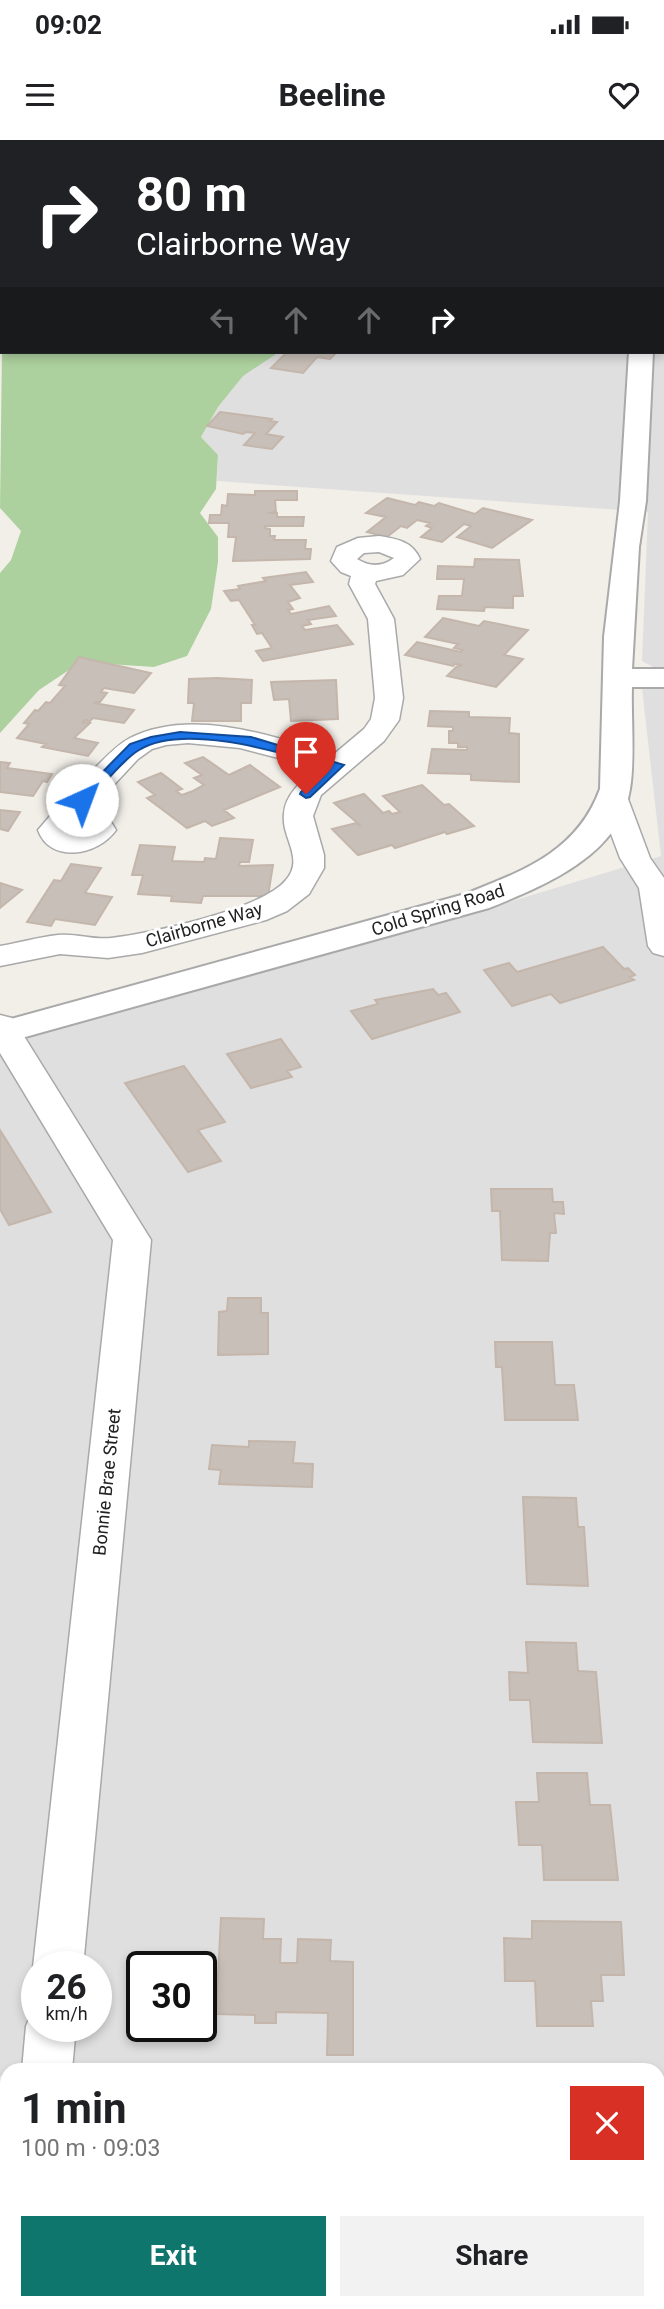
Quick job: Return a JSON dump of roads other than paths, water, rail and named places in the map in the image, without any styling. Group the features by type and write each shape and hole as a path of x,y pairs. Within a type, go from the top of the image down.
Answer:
{"street":[{"name":"Cold Spring Road","path":"2,1030 477,901 559,863 596,829 613,799 616,775 617,678 626,547 633,501 641,354"},
{"name":"Clairborne Way","path":"0,956 60,944 129,946 255,913 276,904 298,887 309,868 309,855 298,816 302,802 309,790 379,730 385,720 389,698 381,642 381,619 362,584 365,572"},
{"path":"617,678 664,678"},
{"path":"75,818 88,793 128,752 155,739 180,735 237,738 280,747 337,765"},
{"path":"613,799 635,858 655,888 664,946"},
{"name":"Bonnie Brae Street","path":"2,1030 132,1240 60,1951"},
{"path":"48,2063 50,2042"}]}
